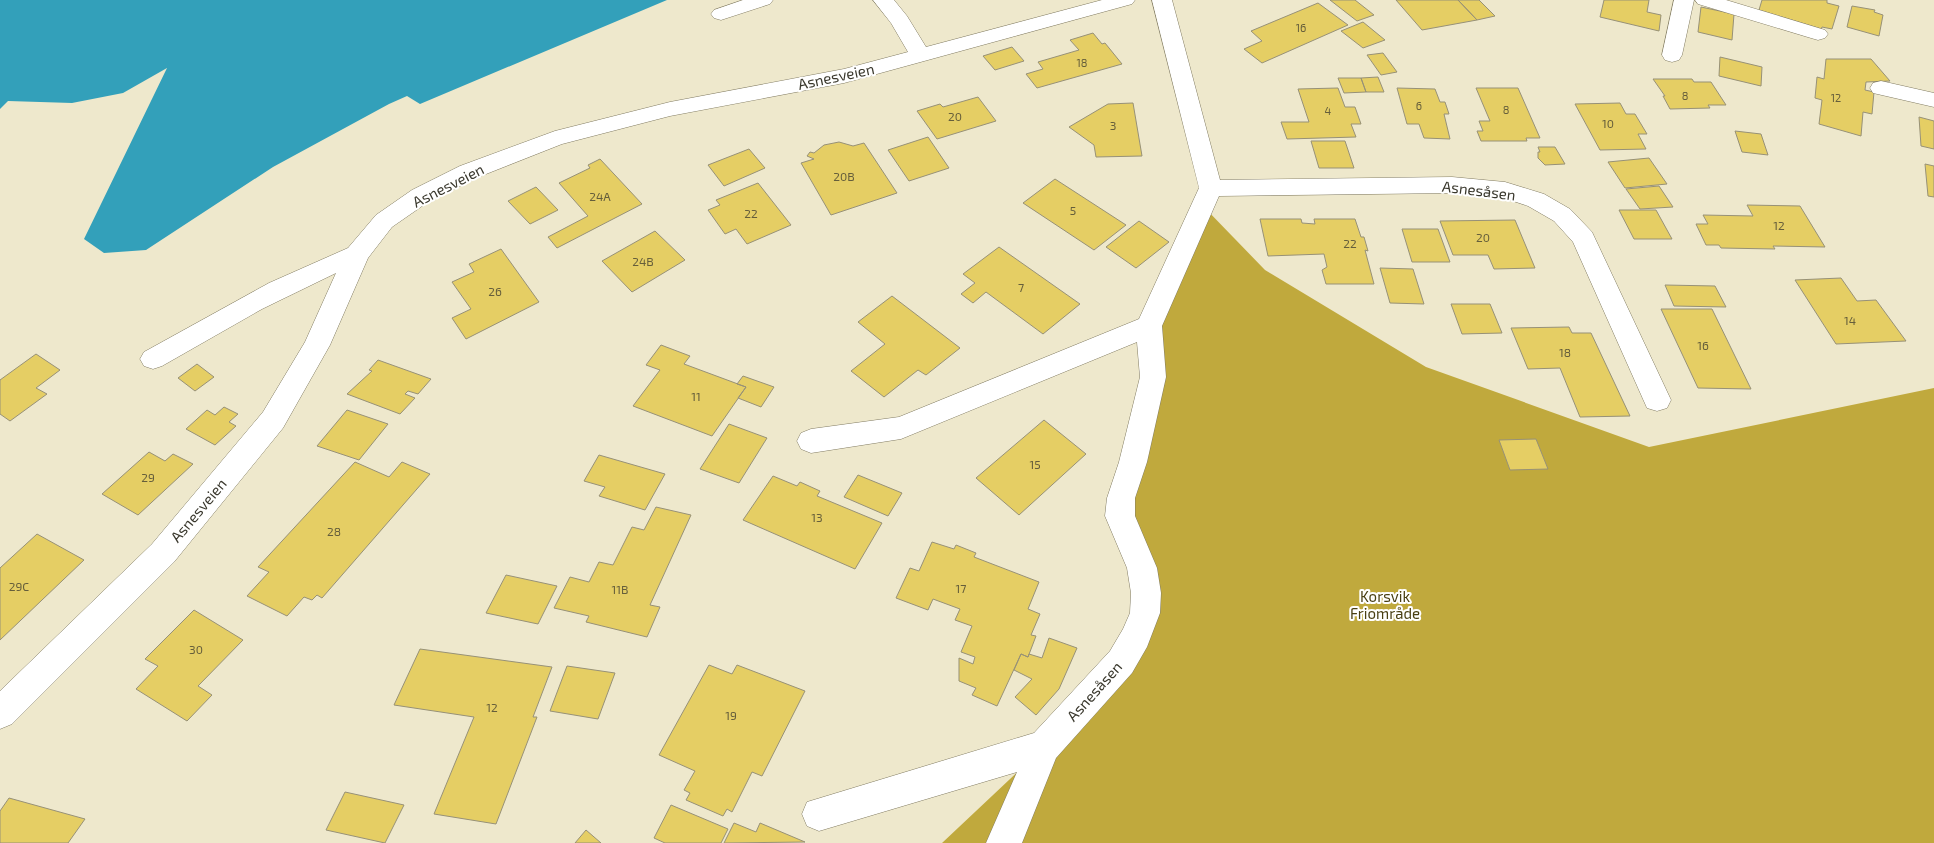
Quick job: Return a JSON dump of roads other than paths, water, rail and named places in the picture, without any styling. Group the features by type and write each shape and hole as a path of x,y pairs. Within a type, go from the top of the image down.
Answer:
{"street":[{"path":"722,14 763,0"},
{"path":"883,0 900,20 921,56"},
{"name":"Asnesveien","path":"0,713 163,553 273,420 318,344 357,254 384,221 420,196 468,172 555,138 670,109 844,76 1125,0"},
{"path":"1162,0 1211,188"},
{"path":"1672,55 1684,0"},
{"path":"1705,0 1818,34"},
{"path":"1881,88 1934,100"},
{"name":"Asnesåsen","path":"1004,843 1044,747 1121,662 1136,637 1145,614 1146,593 1142,568 1120,516 1121,498 1133,462 1153,377 1149,326 1211,188 1452,185 1505,190 1536,200 1562,215 1583,238 1657,400"},
{"path":"153,359 233,312 311,272 357,254"},
{"path":"811,441 901,428 1149,326"},
{"path":"820,814 1044,747"}],"water":[{"path":"0,0 667,0 420,104 407,96 389,104 273,167 146,250 104,253 84,239 167,68 123,93 72,103 8,101 0,109"}],"park label":[{"name":"Korsvik Friområde","path":"1385,604"}]}
